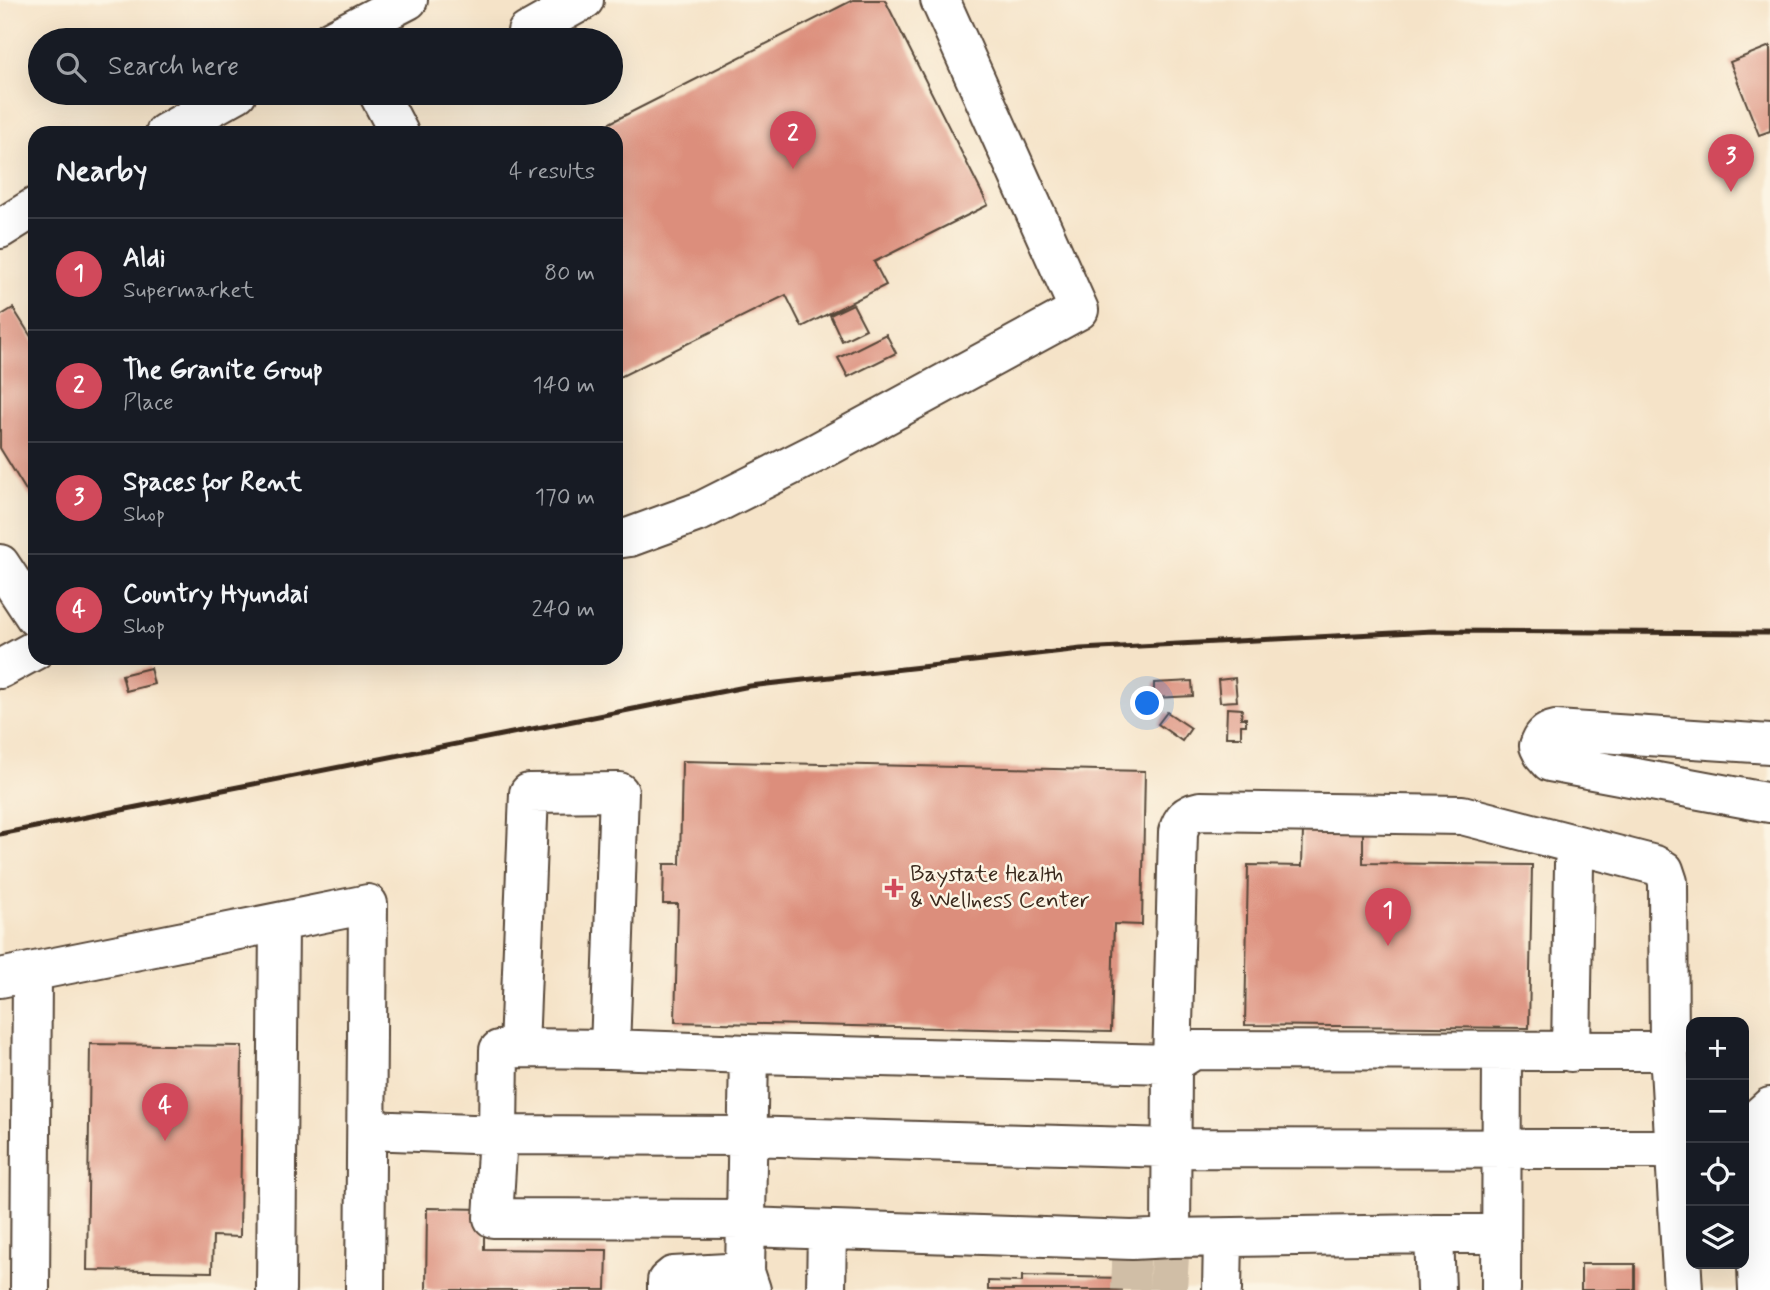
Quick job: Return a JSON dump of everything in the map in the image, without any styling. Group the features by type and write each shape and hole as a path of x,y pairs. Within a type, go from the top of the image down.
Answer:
{"street":[{"path":"350,26 408,0"},
{"path":"534,28 584,0"},
{"path":"623,538 701,511 816,453 1079,310 940,0"},
{"path":"178,126 216,105"},
{"path":"385,105 396,126"},
{"path":"0,229 28,211"},
{"path":"0,564 28,606"},
{"path":"0,669 28,654"},
{"path":"1770,744 1556,730 1542,737 1539,746 1550,762 1770,803"},
{"path":"519,1048 528,793 619,792 610,1049"},
{"path":"1171,1238 1178,832 1182,820 1189,813 1200,811 1462,815 1655,865 1664,870 1668,882 1669,1051 1683,1290"},
{"path":"1572,1052 1574,864 1578,845"},
{"path":"30,1290 16,975 368,904 366,1290"},
{"path":"276,1290 279,922"},
{"path":"1501,1234 1132,1240 827,1230 746,1223 493,1218 499,1050 610,1049 1172,1064 1194,1050 1669,1051"},
{"path":"1501,1290 1502,1051"},
{"path":"667,1290 667,1281 673,1276 744,1284 749,1054"},
{"path":"1758,1290 1753,1174 1760,1116 1770,1107"},
{"path":"367,1130 498,1135 746,1136 1171,1147 1675,1149"},
{"path":"826,1290 827,1230"},
{"path":"1434,1234 1436,1290"},
{"path":"1222,1290 1223,1238"}],"building":[{"path":"853,0 885,0 988,205 874,262 886,285 802,327 786,295 623,376 623,126 604,126"},
{"path":"1770,46 1770,131 1759,135 1730,62"},
{"path":"853,304 866,329 842,341 830,315"},
{"path":"13,308 28,332 28,494 0,448 0,316"},
{"path":"886,334 896,353 848,377 838,358"},
{"path":"150,668 154,684 126,691 122,675"},
{"path":"1235,678 1237,701 1220,702 1218,680"},
{"path":"1192,681 1193,696 1154,698 1154,683"},
{"path":"1227,708 1242,709 1241,718 1246,718 1246,725 1241,725 1241,737 1226,737"},
{"path":"1167,712 1191,728 1182,741 1158,724"},
{"path":"682,761 1145,771 1142,925 1114,924 1111,1032 675,1022 678,904 663,904 664,864 680,864"},
{"path":"1303,830 1363,831 1363,863 1532,865 1529,1028 1245,1025 1248,865 1302,866"},
{"path":"90,1044 242,1046 240,1237 213,1236 212,1272 87,1270"},
{"path":"427,1208 484,1209 484,1249 607,1250 606,1290 426,1290"},
{"path":"1581,1264 1635,1264 1635,1290 1581,1290"},
{"path":"1022,1276 1123,1278 1122,1290 988,1290 988,1281 1022,1282"}],"tunnel":[{"path":"1168,1290 1171,1238"},
{"path":"1130,1290 1132,1240"}],"railway":[{"path":"0,834 750,686 1081,649 1433,631 1770,633"}],"place":[{"name":"The Granite Group","path":"793,169"},
{"name":"Spaces for Rent","path":"1731,192"},
{"name":"Baystate Health & Wellness Center","path":"894,888"},
{"name":"Aldi","path":"1388,946"},
{"name":"Country Hyundai","path":"165,1141"}]}
